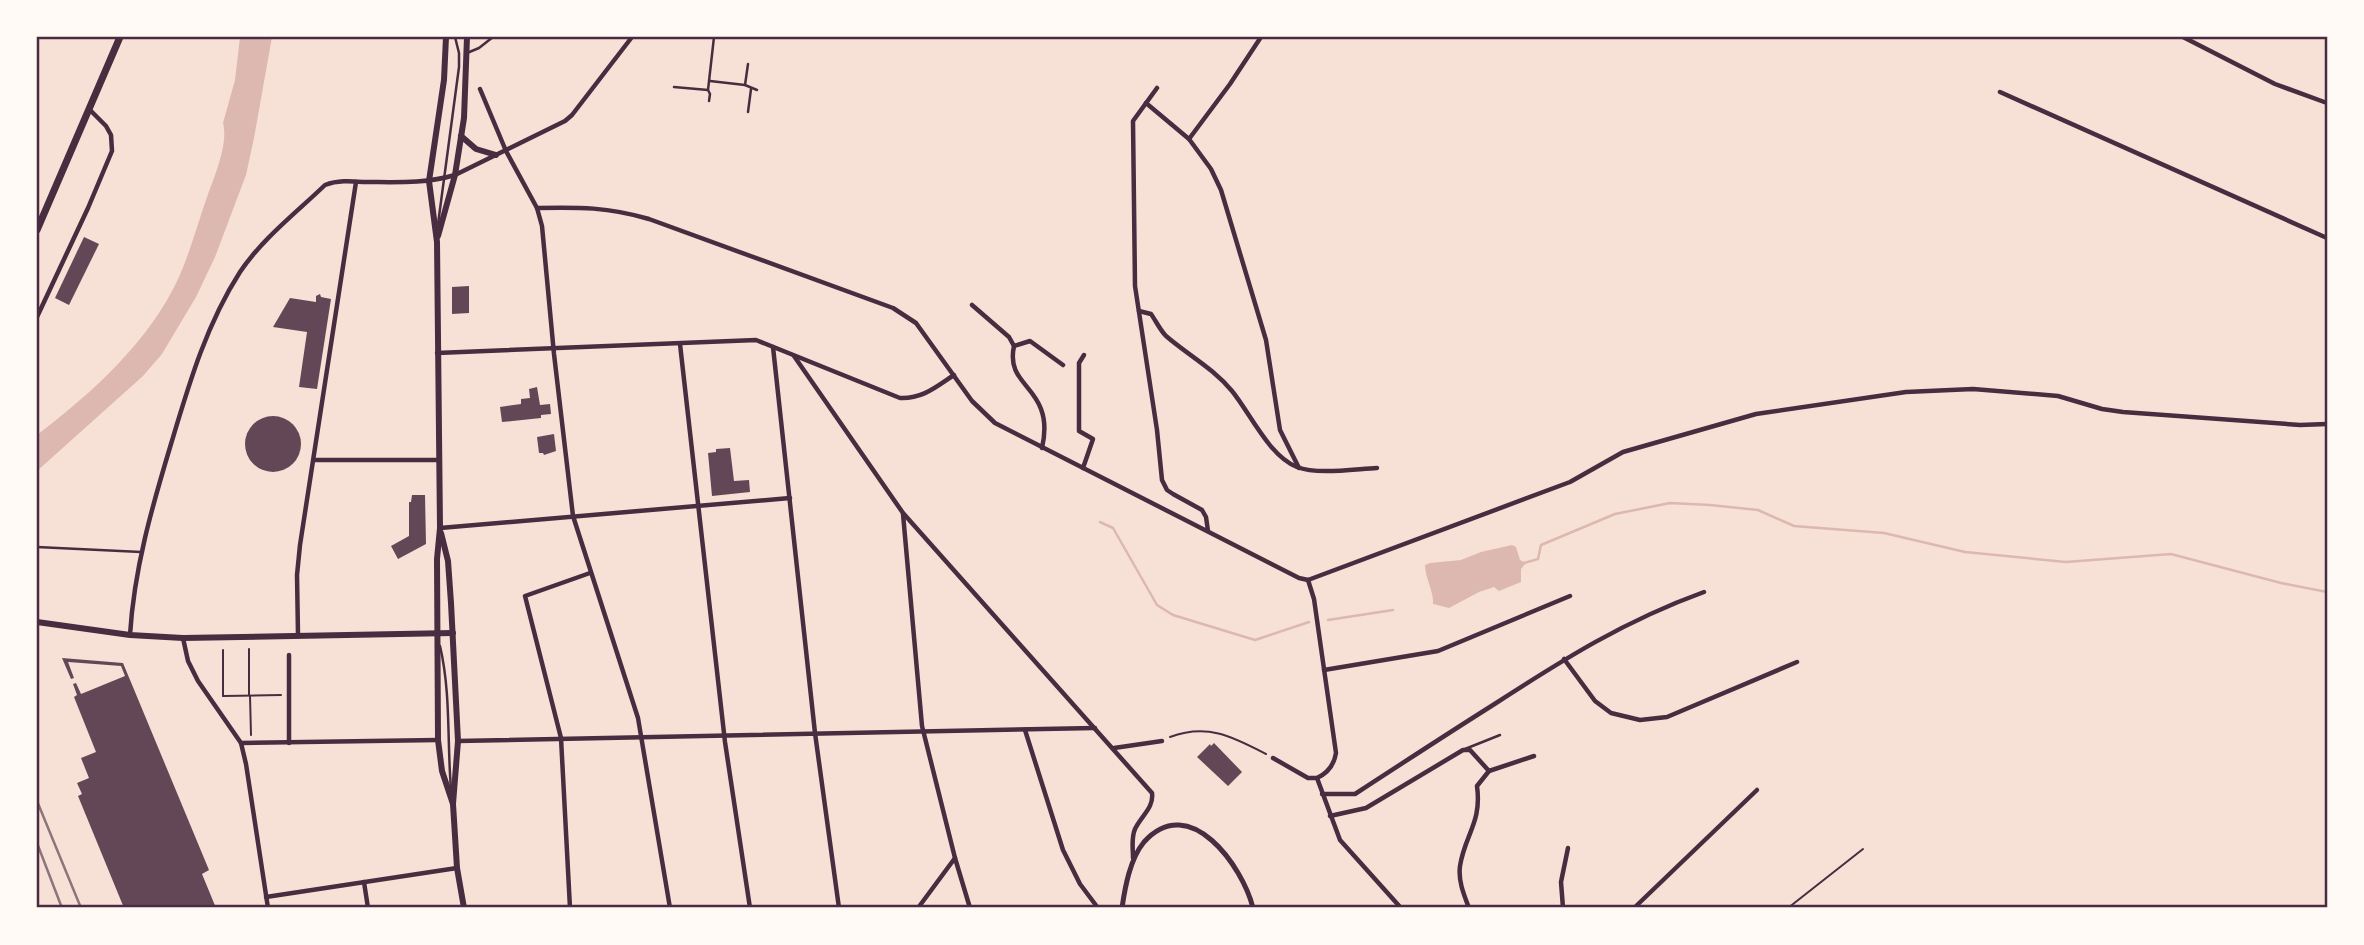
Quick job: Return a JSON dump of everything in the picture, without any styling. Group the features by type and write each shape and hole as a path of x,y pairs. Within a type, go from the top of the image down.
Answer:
{"main road":[{"path":"37,230 120,37"},
{"path":"446,37 444,80 429,181 436,242 440,528 437,559 438,740 442,771 453,804"},
{"path":"436,242 455,175 465,112 467,37"},
{"path":"461,136 476,149 496,155"},
{"path":"440,528 448,561 453,633 458,741 453,804 457,868 464,908"},
{"path":"37,622 130,635 183,638 453,633"}],"street":[{"path":"130,635 141,552 192,374 210,328 240,272 255,253 325,184 339,180 429,181 455,175 572,115 632,37"},
{"path":"1189,139 1230,85 1261,37"},
{"path":"2183,37 2275,84 2327,103"},
{"path":"1157,88 1133,121 1133,267 1157,430 1160,474 1164,486 1172,494 1202,510 1208,531"},
{"path":"480,89 506,151 537,208 542,226 572,516 638,718 670,908"},
{"path":"2000,92 2327,238"},
{"path":"1146,103 1189,139 1222,190 1266,340 1280,430 1299,468"},
{"path":"37,317 112,151 111,135 106,126 89,110"},
{"path":"298,635 299,555 356,181"},
{"path":"537,208 592,207 618,210 661,223 893,308 916,323 972,401 995,423 1299,578 1308,580 1570,482 1623,452 1747,416 1779,410 1906,392 1973,389 2058,396 2102,409 2123,412 2300,425 2327,424"},
{"path":"972,305 1009,337 1014,346 1017,376 1035,397 1041,409 1045,433 1042,448"},
{"path":"1139,311 1151,314 1164,334 1212,371 1232,391 1280,456 1299,468 1377,468"},
{"path":"436,353 755,340 901,398 917,398 954,374"},
{"path":"1014,346 1030,341 1063,365"},
{"path":"680,344 724,734 750,908"},
{"path":"773,347 815,733 839,908"},
{"path":"1083,468 1093,439 1079,431 1079,363 1084,355"},
{"path":"794,356 903,513 1152,793 1153,802 1132,838 1134,860"},
{"path":"314,460 439,460"},
{"path":"440,528 790,498"},
{"path":"903,513 923,732 970,908"},
{"path":"570,908 561,738 525,596 590,573"},
{"path":"1273,758 1308,778 1317,778 1329,769 1336,753 1314,600 1308,580"},
{"path":"1322,794 1354,794 1563,659 1610,632 1663,607 1704,592"},
{"path":"1324,670 1438,651 1570,596"},
{"path":"183,638 188,661 198,681 241,743 268,908"},
{"path":"289,655 291,743"},
{"path":"1563,659 1595,701 1611,713 1640,720 1667,717 1797,662"},
{"path":"458,741 1096,728"},
{"path":"1025,730 1063,850 1080,884 1098,908"},
{"path":"241,743 438,740"},
{"path":"1113,748 1162,741"},
{"path":"1330,816 1366,808 1463,750 1473,752 1489,771"},
{"path":"1469,908 1462,891 1460,864 1479,810 1477,786 1489,771 1534,756"},
{"path":"1317,778 1340,840 1401,908"},
{"path":"1634,908 1757,790"},
{"path":"1122,908 1134,860 1143,843 1159,831 1177,826 1196,830 1213,840 1229,858 1244,882 1253,908"},
{"path":"1563,908 1561,882 1568,848"},
{"path":"918,908 955,858"},
{"path":"266,897 457,868"},
{"path":"364,882 368,908"}],"lane":[{"path":"436,242 458,67 459,53 455,37"},
{"path":"467,53 493,37"},
{"path":"709,101 714,37"},
{"path":"745,85 748,64"},
{"path":"709,81 745,85 757,90"},
{"path":"674,87 708,90"},
{"path":"748,112 751,89"},
{"path":"37,547 141,552"},
{"path":"437,633 447,673 448,747 453,804"},
{"path":"1463,750 1500,735"}],"path":[{"path":"249,649 251,743"},
{"path":"222,650 223,696 289,695"},
{"path":"1162,741 1191,731 1224,733 1273,758"},
{"path":"1788,908 1863,849"}],"shaded area":[{"path":"240,37 272,37 246,175 215,257 196,297 162,354 143,376 37,471 37,435 78,402 136,344 167,300 179,277 222,151 223,123 235,80"},
{"path":"1512,545 1516,547 1520,560 1526,563 1521,569 1521,582 1499,591 1494,587 1479,592 1449,608 1433,604 1425,565 1461,560"}],"building":[{"path":"84,237 99,244 69,305 55,298"},
{"path":"469,286 469,313 452,314 452,287"},
{"path":"320,294 321,297 331,299 317,389 299,387 307,332 273,327 290,298 316,302 316,296"},
{"path":"537,387 540,405 550,404 551,414 541,415 541,418 502,422 500,407 521,404 521,399 530,398 529,389"},
{"path":"268,416 278,416 293,424 299,433 299,455 293,464 278,472 268,472 250,460 245,449 245,439 257,421"},
{"path":"554,434 556,451 544,455 539,453 537,437"},
{"path":"730,448 734,481 749,480 750,492 712,496 708,453 716,452 716,449"},
{"path":"412,495 425,495 426,544 398,559 391,546 409,536 409,502"},
{"path":"62,658 123,663 209,870 202,874 216,908 124,908 78,796 82,794 77,783 89,778 81,758 96,752 74,697 77,695 73,684 76,683 81,694 125,676 121,666 68,662 74,678 71,679"},
{"path":"1214,743 1242,772 1228,786 1197,757"}],"waterway":[{"path":"1524,563 1538,559 1541,545 1615,514 1670,503 1758,510 1794,526 1884,533 1965,552 2066,562 2171,554 2281,583 2327,592"},
{"path":"1100,522 1113,528 1157,605 1173,615 1255,640 1309,622"},
{"path":"1328,620 1393,610"}],"railway":[{"path":"37,801 81,908"},
{"path":"37,843 62,908"}]}
